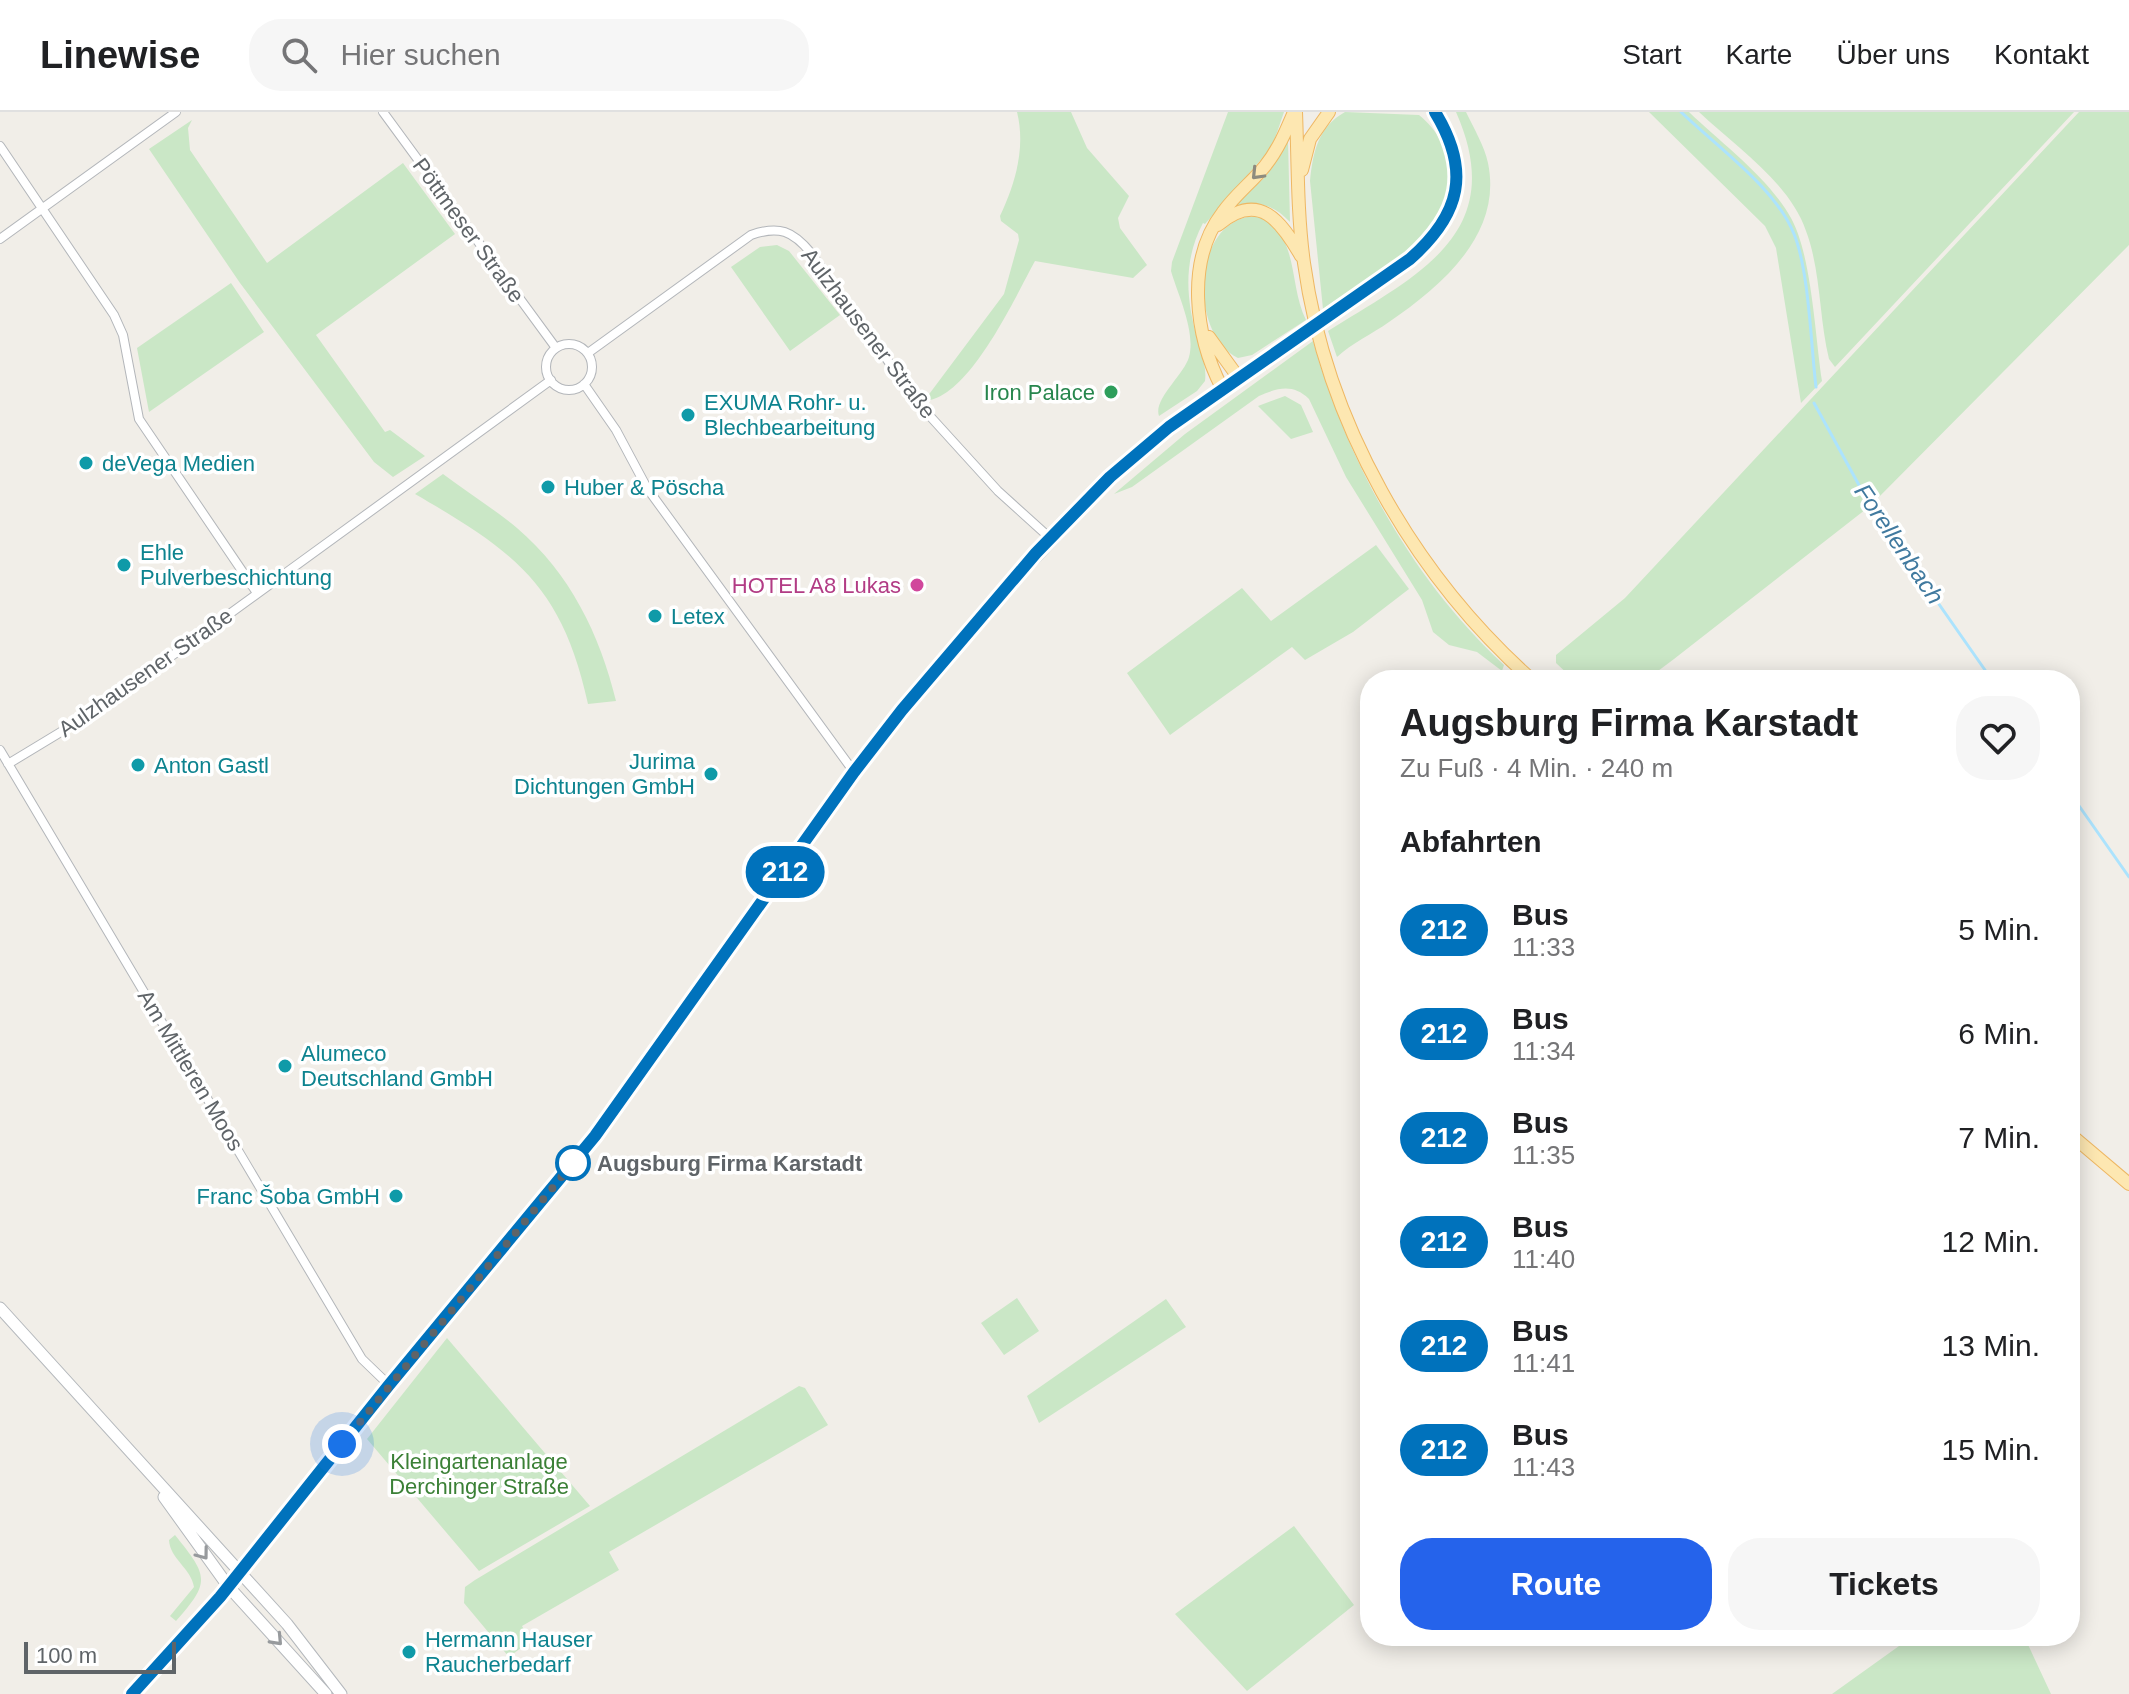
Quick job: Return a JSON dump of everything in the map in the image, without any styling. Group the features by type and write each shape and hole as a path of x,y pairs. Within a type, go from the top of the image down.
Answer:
{"main road":[{"path":"1295,112 1304,262 1326,363 1365,459 1447,591 1521,670"},
{"path":"1222,388 1205,332 1197,284 1199,264 1224,210 1274,154 1295,112"},
{"path":"1298,184 1310,139 1329,112"},
{"path":"132,1694 239,1573 389,1385 595,1136 854,772 902,710 1050,538 1117,471 1204,401 1410,259 1431,241 1446,219 1457,176 1454,151 1438,117 1427,112"},
{"path":"1213,230 1239,211 1267,213 1284,225 1304,262"},
{"path":"1205,332 1238,377"},
{"path":"2080,1142 2129,1184"},
{"path":"0,1308 297,1635 341,1694"},
{"path":"156,1483 179,1521 228,1586 326,1694"}],"street":[{"path":"0,239 176,112"},
{"name":"Pöttmeser Straße","path":"383,112 556,348"},
{"path":"0,146 114,315 123,335 139,419 257,593"},
{"name":"Aulzhausener Straße","path":"588,353 751,235 772,229 790,232 811,253 918,403 998,491 1050,538"},
{"path":"570,344 588,353 591,373 584,384 567,389 551,380 548,360 556,348 570,344"},
{"name":"Aulzhausener Straße","path":"8,764 79,721 551,380"},
{"path":"584,384 616,430 651,495 854,772"},
{"name":"Am Mittleren Moos","path":"0,750 362,1359 389,1385"}],"green space":[{"path":"1017,112 1071,112 1087,148 1129,196 1118,218 1120,228 1147,265 1133,278 1035,261 1003,321 974,365 941,396 924,401 1004,294 1019,240 1018,234 1001,221 1000,216 1018,166 1020,139"},
{"path":"1228,112 1284,112 1272,147 1203,223 1197,237 1188,280 1205,381 1197,391 1159,416 1160,402 1186,364 1191,347 1182,302 1171,271 1172,262"},
{"path":"1345,112 1419,115 1441,141 1449,174 1446,198 1422,238 1384,269 1323,309 1310,181 1318,141 1329,125"},
{"path":"1456,112 1466,112 1488,163 1490,189 1486,213 1477,236 1447,275 1428,293 1337,357 1328,331 1422,269 1446,246 1463,220 1471,190 1470,154"},
{"path":"1649,112 1689,112 1757,175 1791,218 1808,274 1822,381 1801,403 1776,248 1765,226"},
{"path":"1699,112 2074,112 1835,367 1829,359 1811,246 1798,214 1775,181"},
{"path":"2079,112 2129,112 2129,245 1870,506 1659,670 1563,670 1556,663 1556,655 1625,598"},
{"path":"192,120 188,128 190,150 267,263 403,163 455,234 316,335 385,432 390,430 425,456 393,477 374,462 240,283 149,149"},
{"path":"1288,140 1290,222 1264,205 1233,208 1266,176"},
{"path":"1258,216 1271,224 1287,247 1306,320 1252,355 1238,358 1222,345 1210,325 1204,277 1209,254 1220,234 1236,221"},
{"path":"777,245 789,251 840,315 790,351 731,267 760,247"},
{"path":"231,283 264,332 149,412 137,348"},
{"path":"1313,341 1345,431 1387,516 1440,595 1504,665 1502,670 1477,652 1449,645 1433,632 1422,600 1346,477 1309,399 1303,394 1291,389 1279,389 1259,396 1132,487 1114,494 1185,434"},
{"path":"1285,396 1301,405 1313,432 1291,439 1258,406"},
{"path":"443,474 517,528 553,565 592,629 616,701 588,704 564,629 529,576 481,535 415,494"},
{"path":"1376,545 1409,589 1353,632 1305,660 1292,647 1170,735 1127,673 1242,588 1271,621"},
{"path":"1017,1298 1039,1331 1004,1355 981,1323"},
{"path":"1166,1299 1186,1327 1039,1423 1027,1396"},
{"name":"Kleingartenanlage Derchinger Straße","path":"447,1338 590,1506 479,1571 367,1439"},
{"path":"799,1386 805,1388 828,1425 609,1552 619,1570 522,1626 530,1641 509,1657 464,1603 465,1587 475,1580"},
{"path":"1294,1526 1354,1605 1247,1691 1175,1614"},
{"path":"175,1535 194,1560 201,1578 196,1596 176,1621 170,1616 194,1587 189,1574 170,1547 169,1540"},
{"path":"1899,1646 2029,1646 2051,1694 1832,1694"}],"waterway":[{"name":"Forellenbach","path":"1681,112 1760,184 1774,200 1794,234 1806,287 1816,387"},
{"name":"Forellenbach","path":"1814,403 1871,507 1985,670"},
{"name":"Forellenbach","path":"2080,807 2129,877"}],"bus line":[{"name":"212","path":"132,1694 220,1597 389,1385 595,1136 777,886 854,772 902,710 1036,553 1110,477 1169,427 1410,259 1431,241 1452,205 1457,176 1451,142 1435,112"}],"place":[{"name":"Iron Palace","path":"1111,392"},
{"name":"EXUMA Rohr- u. Blechbearbeitung","path":"688,415"},
{"name":"deVega Medien","path":"86,463"},
{"name":"Huber & Pöscha","path":"548,487"},
{"name":"Ehle Pulverbeschichtung","path":"124,565"},
{"name":"HOTEL A8 Lukas","path":"917,585"},
{"name":"Letex","path":"655,616"},
{"name":"Anton Gastl","path":"138,765"},
{"name":"Jurima Dichtungen GmbH","path":"711,774"},
{"name":"Alumeco Deutschland GmbH","path":"285,1066"},
{"name":"Augsburg Firma Karstadt","path":"573,1163"},
{"name":"Franc Šoba GmbH","path":"396,1196"},
{"name":"Hermann Hauser Raucherbedarf","path":"409,1652"}],"route":[{"path":"342,1444 573,1163"}]}
